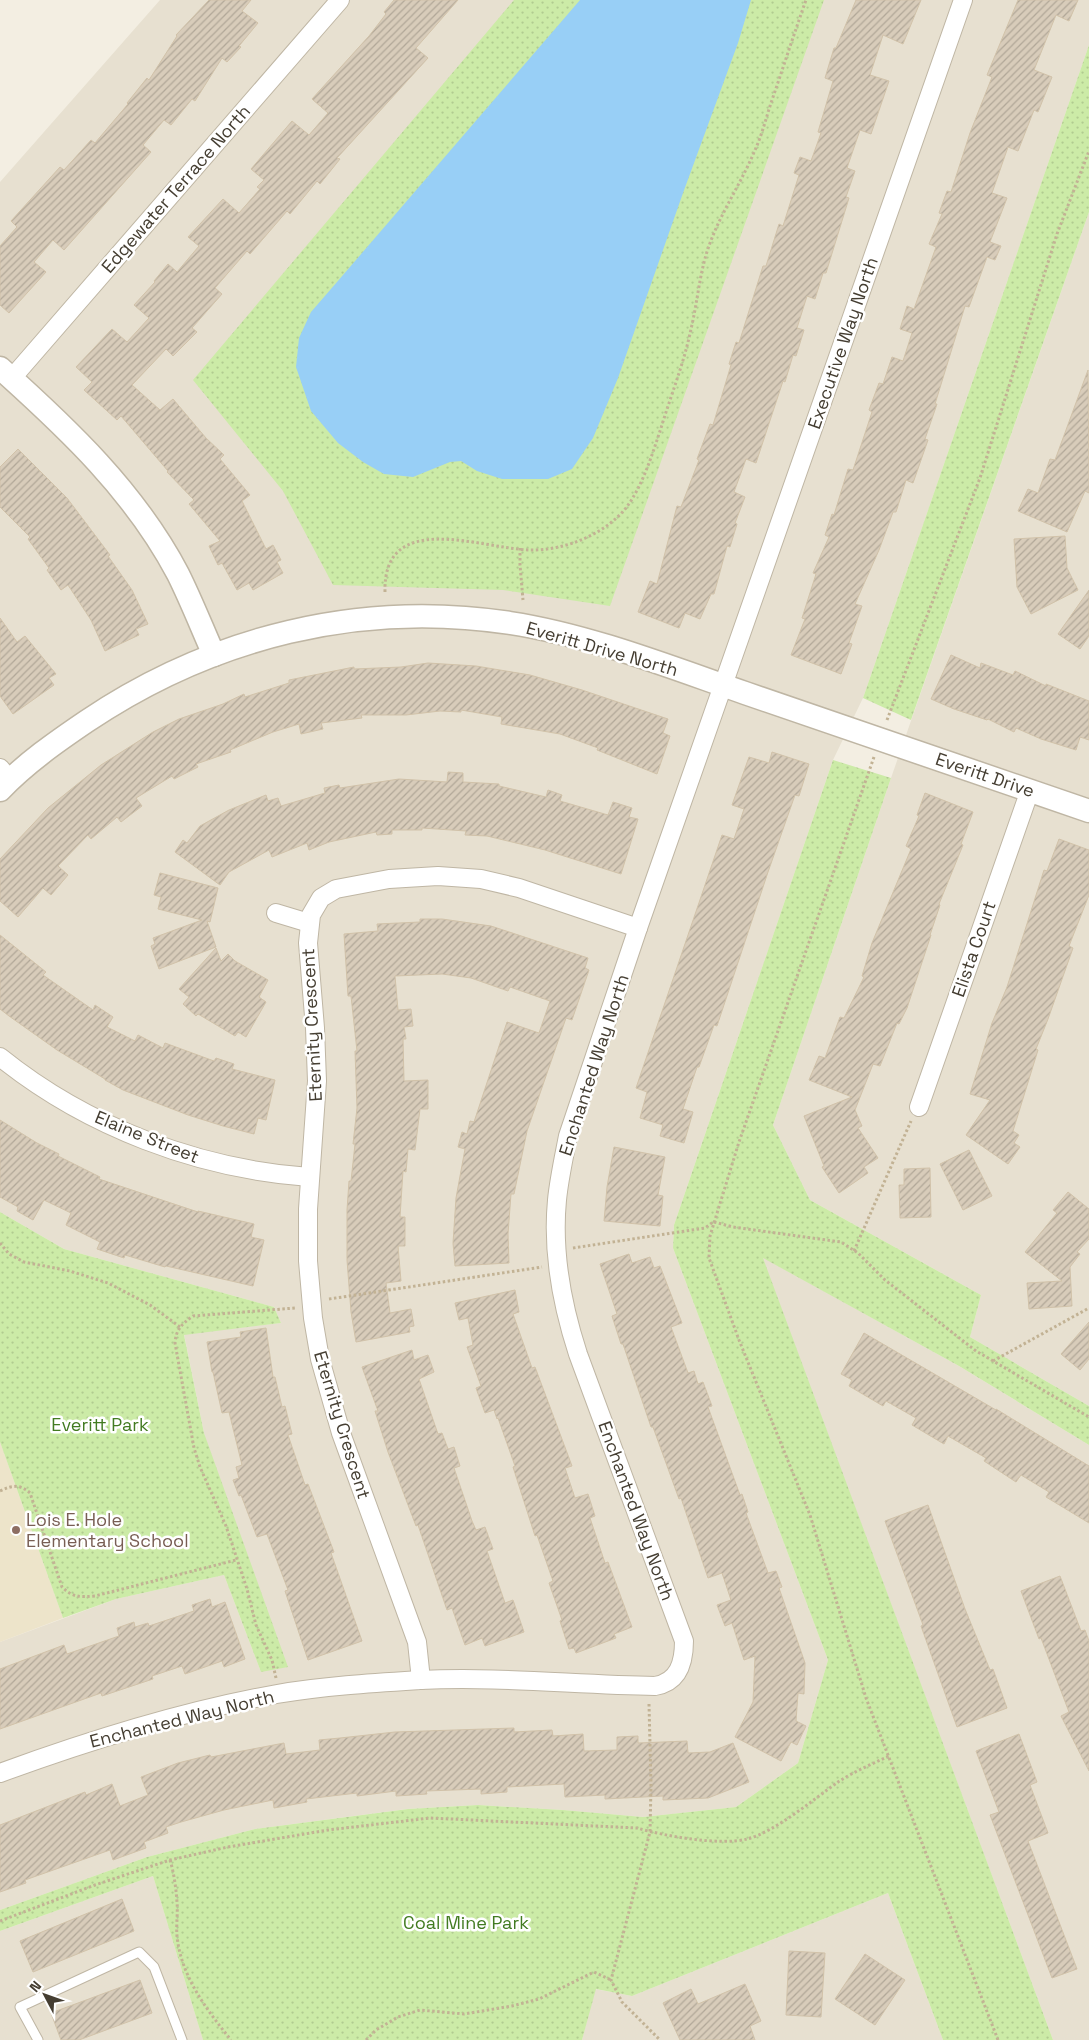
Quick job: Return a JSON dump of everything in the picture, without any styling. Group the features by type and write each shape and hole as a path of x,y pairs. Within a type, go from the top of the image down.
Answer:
{"street":[{"name":"Edgewater Terrace North","path":"6,373 340,0"},
{"name":"Executive Way North","path":"724,686 963,0"},
{"path":"6,373 79,440 137,509 178,574 214,654"},
{"name":"Everitt Drive North","path":"3,779 57,741 136,690 214,654 272,636 340,623 389,618 459,618 510,623 575,637 881,737"},
{"name":"Enchanted Way North","path":"0,1773 61,1750 140,1726 217,1706 279,1694 341,1686 421,1680 545,1680 655,1686 668,1683 677,1674 681,1666 684,1641 581,1364 570,1328 561,1286 556,1235 557,1201 568,1136 638,928 724,686"},
{"name":"Everitt Drive","path":"881,737 1089,811"},
{"name":"Elista Court","path":"919,1107 1030,790"},
{"name":"Eternity Crescent","path":"421,1680 417,1642 341,1433 320,1359 313,1318 308,1268 309,1178 317,1081 308,943 309,922 314,907 321,898 336,889 389,879 438,876 481,880 519,888 638,928"},
{"name":"Eternity Crescent","path":"276,914 309,922"},
{"name":"Elaine Street","path":"0,1057 24,1076 64,1101 126,1132 155,1144 242,1169 309,1178"}],"lane":[{"path":"38,2040 20,2007 139,1952 154,1967 182,2040"}],"path":[{"path":"385,592 386,571 390,561 398,550 412,542 464,541 520,548 550,548 581,539 612,521 625,509 633,497 651,458 686,350 702,269 712,236 755,150 806,0"},
{"path":"998,2040 866,1698 810,1515 739,1340 709,1258 710,1236 740,1142 881,737 980,478 1057,234 1089,151"},
{"path":"520,548 523,600"},
{"path":"854,1251 901,1142 919,1107"},
{"path":"571,1248 705,1228 714,1222 733,1227 841,1242 928,1315 976,1351 1089,1417"},
{"path":"0,1243 9,1254 24,1262 70,1271 108,1283 150,1305 180,1327"},
{"path":"324,1300 543,1267"},
{"path":"277,1680 272,1660 256,1625 247,1589 226,1526 200,1467 194,1448 175,1343 176,1333 180,1327 193,1316 298,1307"},
{"path":"993,1361 1089,1308"},
{"path":"0,1491 17,1486 30,1493 62,1587 70,1595 78,1597 95,1596 236,1560"},
{"path":"611,1980 650,1832 649,1701"},
{"path":"0,1921 95,1885 170,1860 228,1847 328,1830 430,1818 638,1828 685,1838 721,1841 747,1840 791,1816 840,1781 889,1756"},
{"path":"170,1860 177,1901 177,1936 185,1968 195,1991 231,2040"},
{"path":"366,2040 376,2030 398,2018 420,2010 464,2014 512,2006 539,1999 594,1972 611,1980 622,2002 660,2040"}],"shaded area":[{"path":"160,0 1089,0 1089,45 863,698 833,760 674,1225 673,1248 828,1660 798,1763 736,1807 643,1817 478,1805 407,1809 255,1829 147,1857 0,1910 0,1642 116,1599 224,1575 261,1672 204,1433 184,1334 281,1323 274,1307 64,1249 0,1212 0,182"},
{"path":"1089,212 1089,1406 970,1337 981,1295 810,1200 773,1125 891,778"},
{"path":"762,1257 959,1366 1089,1445 1089,2040 1053,2040"},
{"name":"Lois E. Hole Elementary School","path":"0,1442 63,1618 0,1642"},
{"path":"153,1876 203,2040 0,2040 0,1931"},
{"path":"888,1893 943,2040 582,2040 595,1989 632,1996"}],"green space":[{"path":"514,0 824,0 610,606 503,590 333,585 283,491 193,380"},
{"path":"1089,45 1089,212 911,720 863,698"},
{"name":"Coal Mine Park","path":"833,760 891,778 773,1125 810,1200 981,1295 970,1337 1089,1406 1089,1445 959,1366 763,1258 1053,2040 943,2040 888,1893 632,1996 596,1989 582,2040 203,2040 153,1876 0,1931 0,1910 147,1857 255,1829 408,1809 478,1805 643,1817 736,1807 798,1763 828,1660 673,1248 674,1225"},
{"name":"Everitt Park","path":"0,1212 64,1249 274,1307 281,1323 184,1335 204,1433 288,1667 261,1672 224,1575 116,1599 63,1618 0,1442"}],"water":[{"path":"580,0 751,0 738,43 618,378 593,438 572,469 548,479 502,479 477,471 461,461 450,462 413,477 384,474 363,462 338,443 311,411 296,367 299,338 311,312"}],"building":[{"path":"209,0 251,0 242,11 258,23 239,46 241,47 227,62 222,58 195,101 192,99 171,125 164,120 143,145 151,152 64,250 53,240 34,262 46,272 9,313 0,305 0,246 17,227 11,221 60,167 64,170 91,140 95,143 147,78 149,80 176,35"},
{"path":"394,0 458,0 416,48 428,58 337,158 340,159 320,184 317,181 290,214 287,211 250,254 247,251 215,288 222,294 192,328 197,332 173,356 166,349 132,385 160,410 173,399 206,438 224,455 220,459 250,495 242,501 266,549 273,545 281,560 277,562 283,573 253,590 249,583 237,590 222,563 218,565 209,546 220,541 189,504 194,500 167,472 121,416 117,420 84,390 92,382 76,367 112,329 127,342 149,318 134,305 168,264 177,272 199,246 188,237 223,199 239,213 260,189 257,187 264,180 251,169 292,121 309,135 328,113 312,99 369,36"},
{"path":"856,0 921,0 903,44 883,35 870,75 889,81 871,134 860,130 847,168 855,171 846,197 849,198 826,273 823,273 815,299 807,296 797,328 804,330 796,356 793,355 785,382 783,381 756,463 746,459 734,492 745,497 735,523 737,524 730,547 727,546 714,594 711,594 700,619 685,613 679,628 638,612 650,581 657,584 677,506 681,507 710,424 713,425 736,342 739,343 763,266 766,266 779,224 783,226 799,175 794,173 800,157 811,161 821,133 818,132 833,81 825,78 834,48 836,48"},
{"path":"1018,0 1078,0 1069,21 1056,15 1034,70 1052,77 1038,112 1034,110 1018,151 1008,147 992,193 1007,198 990,242 1001,246 995,260 987,257 969,307 965,306 925,439 928,440 913,483 906,480 896,512 893,512 879,550 855,604 862,606 849,643 852,644 841,674 791,655 805,619 802,618 816,574 813,573 829,537 825,535 832,514 834,515 848,469 853,470 872,412 869,410 879,383 883,384 892,357 903,361 912,333 900,329 907,306 914,309 936,247 929,244 942,214 939,213 947,191 951,192 970,133 992,77 987,75"},
{"path":"1088,370 1089,493 1085,491 1067,532 1018,511 1028,489 1038,493 1050,459 1055,460"},
{"path":"18,449 67,498 110,555 108,556 132,590 148,624 136,629 139,635 105,651 91,620 68,585 61,590 47,570 49,568 28,539 30,537 0,507 0,467"},
{"path":"1065,536 1067,568 1078,590 1031,614 1017,587 1014,539"},
{"path":"1089,590 1089,636 1080,649 1058,634"},
{"path":"0,618 17,642 25,636 56,674 49,678 54,685 13,714 0,696"},
{"path":"951,655 980,668 981,663 1013,675 1015,671 1046,686 1046,684 1089,701 1089,740 1080,737 1076,750 1041,739 1016,728 1014,732 988,719 954,709 931,699"},
{"path":"428,663 476,666 530,675 582,690 668,719 663,733 670,736 657,774 597,750 598,748 560,734 501,724 502,717 461,710 461,712 440,711 406,715 361,715 362,718 321,723 323,729 301,734 299,724 273,732 230,750 231,752 196,764 198,767 174,779 172,776 136,798 142,806 121,822 117,817 91,839 88,835 58,866 68,875 51,895 43,888 18,917 0,901 0,859 48,808 101,765 153,732 179,719 223,704 244,694 245,697 289,683 289,680 354,667 354,669 401,667"},
{"path":"772,752 809,764 799,796 795,795 717,1026 714,1025 683,1109 693,1112 684,1143 660,1136 663,1125 640,1118 647,1092 636,1088 722,835 734,839 744,809 732,805 749,757 769,763"},
{"path":"448,772 463,773 463,782 499,784 499,786 546,797 548,790 562,795 560,801 608,815 613,802 632,808 629,817 638,819 621,874 545,850 487,836 465,835 466,831 422,828 422,830 392,830 392,834 377,835 376,832 329,842 309,850 307,843 272,857 269,850 229,872 220,885 175,852 183,840 187,843 200,826 229,810 266,795 268,801 278,798 281,806 325,793 324,788 339,785 340,788 399,779 447,782"},
{"path":"925,793 973,812 961,844 963,845 939,904 907,1008 899,1024 897,1023 880,1066 873,1064 855,1110 862,1126 858,1128 878,1158 864,1167 868,1173 839,1193 822,1167 824,1166 804,1116 852,1097 809,1080 819,1056 825,1058 840,1017 844,1018 864,977 862,976 872,943 911,849 906,846 919,816 917,815"},
{"path":"1059,839 1089,850 1089,895 1069,946 1073,948 1036,1049 1038,1050 1013,1131 1019,1135 1014,1143 1020,1147 1008,1164 966,1135 990,1100 970,1094 992,1023 1007,987 1044,870 1047,871"},
{"path":"160,873 218,888 210,922 207,921 216,947 159,969 151,946 155,944 153,938 202,920 158,909 161,897 154,895"},
{"path":"420,919 442,919 491,926 588,958 585,968 589,970 572,1020 566,1018 527,1131 514,1194 511,1194 508,1234 509,1263 455,1266 453,1243 456,1198 465,1149 458,1147 462,1132 467,1134 470,1121 474,1122 507,1022 539,1033 550,1001 510,987 508,991 471,978 442,974 395,976 398,1010 411,1009 413,1026 404,1027 406,1039 403,1039 404,1081 428,1080 428,1109 420,1109 415,1150 408,1149 406,1172 403,1171 400,1217 405,1217 405,1246 398,1246 401,1281 386,1283 390,1313 411,1309 414,1326 409,1327 410,1332 356,1342 351,1312 347,1260 347,1210 349,1181 351,1181 355,1144 353,1144 357,1108 355,1051 357,1051 351,996 348,996 344,934 378,931 377,924 420,922"},
{"path":"0,935 46,972 43,975 93,1010 95,1005 113,1017 107,1027 135,1041 138,1035 163,1048 165,1043 214,1061 216,1058 234,1064 232,1069 275,1080 266,1120 258,1118 254,1134 188,1115 123,1090 57,1050 0,1009"},
{"path":"216,948 221,961 228,954 235,961 268,980 259,997 266,1002 246,1037 238,1032 235,1036 198,1014 196,1016 183,1004 189,997 179,989"},
{"path":"0,1120 59,1154 58,1156 100,1177 99,1179 198,1212 254,1224 251,1237 264,1240 253,1286 165,1267 125,1255 124,1258 97,1249 100,1242 66,1225 71,1213 44,1200 33,1220 17,1211 18,1207 0,1197"},
{"path":"614,1147 665,1157 658,1195 663,1196 660,1226 604,1221 607,1187"},
{"path":"969,1150 992,1196 963,1210 940,1164"},
{"path":"930,1168 931,1217 900,1218 899,1185 904,1185 904,1169"},
{"path":"1068,1192 1089,1209 1089,1239 1077,1252 1080,1254 1070,1267 1072,1306 1029,1309 1027,1283 1062,1281 1025,1252 1057,1213 1053,1210"},
{"path":"629,1254 632,1263 650,1257 654,1268 660,1266 682,1323 671,1327 688,1373 694,1371 698,1384 703,1382 712,1406 708,1407 740,1495 742,1494 748,1512 746,1513 768,1573 776,1571 782,1587 779,1588 805,1663 804,1694 798,1693 796,1721 806,1726 797,1745 791,1742 781,1761 735,1737 753,1702 755,1656 744,1660 732,1623 725,1626 717,1605 731,1600 722,1573 708,1578 681,1498 679,1499 653,1427 651,1427 612,1316 617,1314 600,1264"},
{"path":"515,1290 519,1312 513,1314 532,1368 535,1367 572,1466 565,1468 575,1498 588,1494 595,1516 590,1518 605,1563 608,1562 632,1627 614,1634 616,1638 576,1653 574,1648 569,1649 560,1621 562,1620 549,1583 553,1581 537,1535 535,1536 513,1467 515,1466 498,1418 494,1410 485,1413 476,1388 481,1386 467,1347 473,1345 468,1318 459,1320 455,1303"},
{"path":"1089,1322 1089,1359 1080,1370 1061,1354"},
{"path":"266,1328 273,1377 275,1377 282,1407 285,1406 292,1434 288,1435 305,1485 308,1484 334,1552 331,1553 362,1641 308,1660 285,1591 288,1590 267,1534 257,1537 241,1495 239,1496 233,1480 239,1478 236,1467 242,1465 229,1412 222,1413 207,1342 241,1337 240,1332"},
{"path":"864,1333 996,1409 1089,1466 1089,1523 1046,1497 1049,1492 1021,1475 1016,1482 984,1461 986,1458 948,1436 944,1444 912,1425 916,1418 886,1401 883,1406 849,1386 852,1380 841,1374"},
{"path":"412,1350 414,1360 428,1355 434,1372 419,1379 438,1434 442,1433 448,1449 454,1447 460,1466 454,1468 472,1521 476,1530 485,1527 493,1549 487,1551 505,1603 513,1600 524,1632 485,1646 482,1638 465,1645 452,1608 447,1610 418,1525 416,1526 388,1452 375,1411 378,1411 362,1367"},
{"path":"928,1505 965,1609 990,1670 993,1669 1007,1708 957,1727 921,1626 923,1625 885,1521"},
{"path":"1060,1576 1081,1631 1085,1630 1089,1641 1089,1771 1061,1716 1069,1712 1021,1591"},
{"path":"210,1599 212,1607 225,1602 245,1659 224,1667 222,1661 185,1674 182,1666 152,1676 153,1679 102,1696 101,1693 0,1729 0,1669 64,1645 67,1654 119,1636 117,1628 134,1622 135,1627 148,1623 149,1626 194,1611 192,1605"},
{"path":"514,1728 514,1732 552,1730 553,1736 583,1734 584,1751 617,1750 617,1737 638,1736 638,1743 687,1741 688,1753 710,1752 733,1743 749,1782 708,1798 663,1800 663,1796 605,1799 605,1795 565,1797 564,1784 507,1787 507,1792 481,1794 481,1789 426,1791 427,1794 396,1796 396,1791 357,1796 357,1793 306,1799 307,1802 274,1808 273,1800 224,1810 166,1827 168,1833 144,1842 146,1848 113,1860 110,1850 25,1880 26,1883 0,1892 0,1825 85,1792 86,1795 112,1784 120,1806 148,1795 141,1777 178,1763 210,1755 211,1757 284,1743 286,1754 320,1750 319,1740 395,1732"},
{"path":"1019,1734 1037,1782 1030,1785 1048,1833 1028,1841 1077,1969 1052,1978 990,1815 999,1812 976,1751"},
{"path":"122,1899 134,1931 33,1972 20,1941"},
{"path":"789,1951 825,1953 821,2017 786,2015"},
{"path":"865,1954 905,1980 875,2025 835,1999"},
{"path":"140,1980 152,2013 79,2040 61,2040 51,2013"},
{"path":"745,1984 761,2021 750,2026 755,2040 680,2040 663,2003 691,1989 698,2004"}],"place":[{"name":"Lois E. Hole Elementary School","path":"16,1530"}]}
